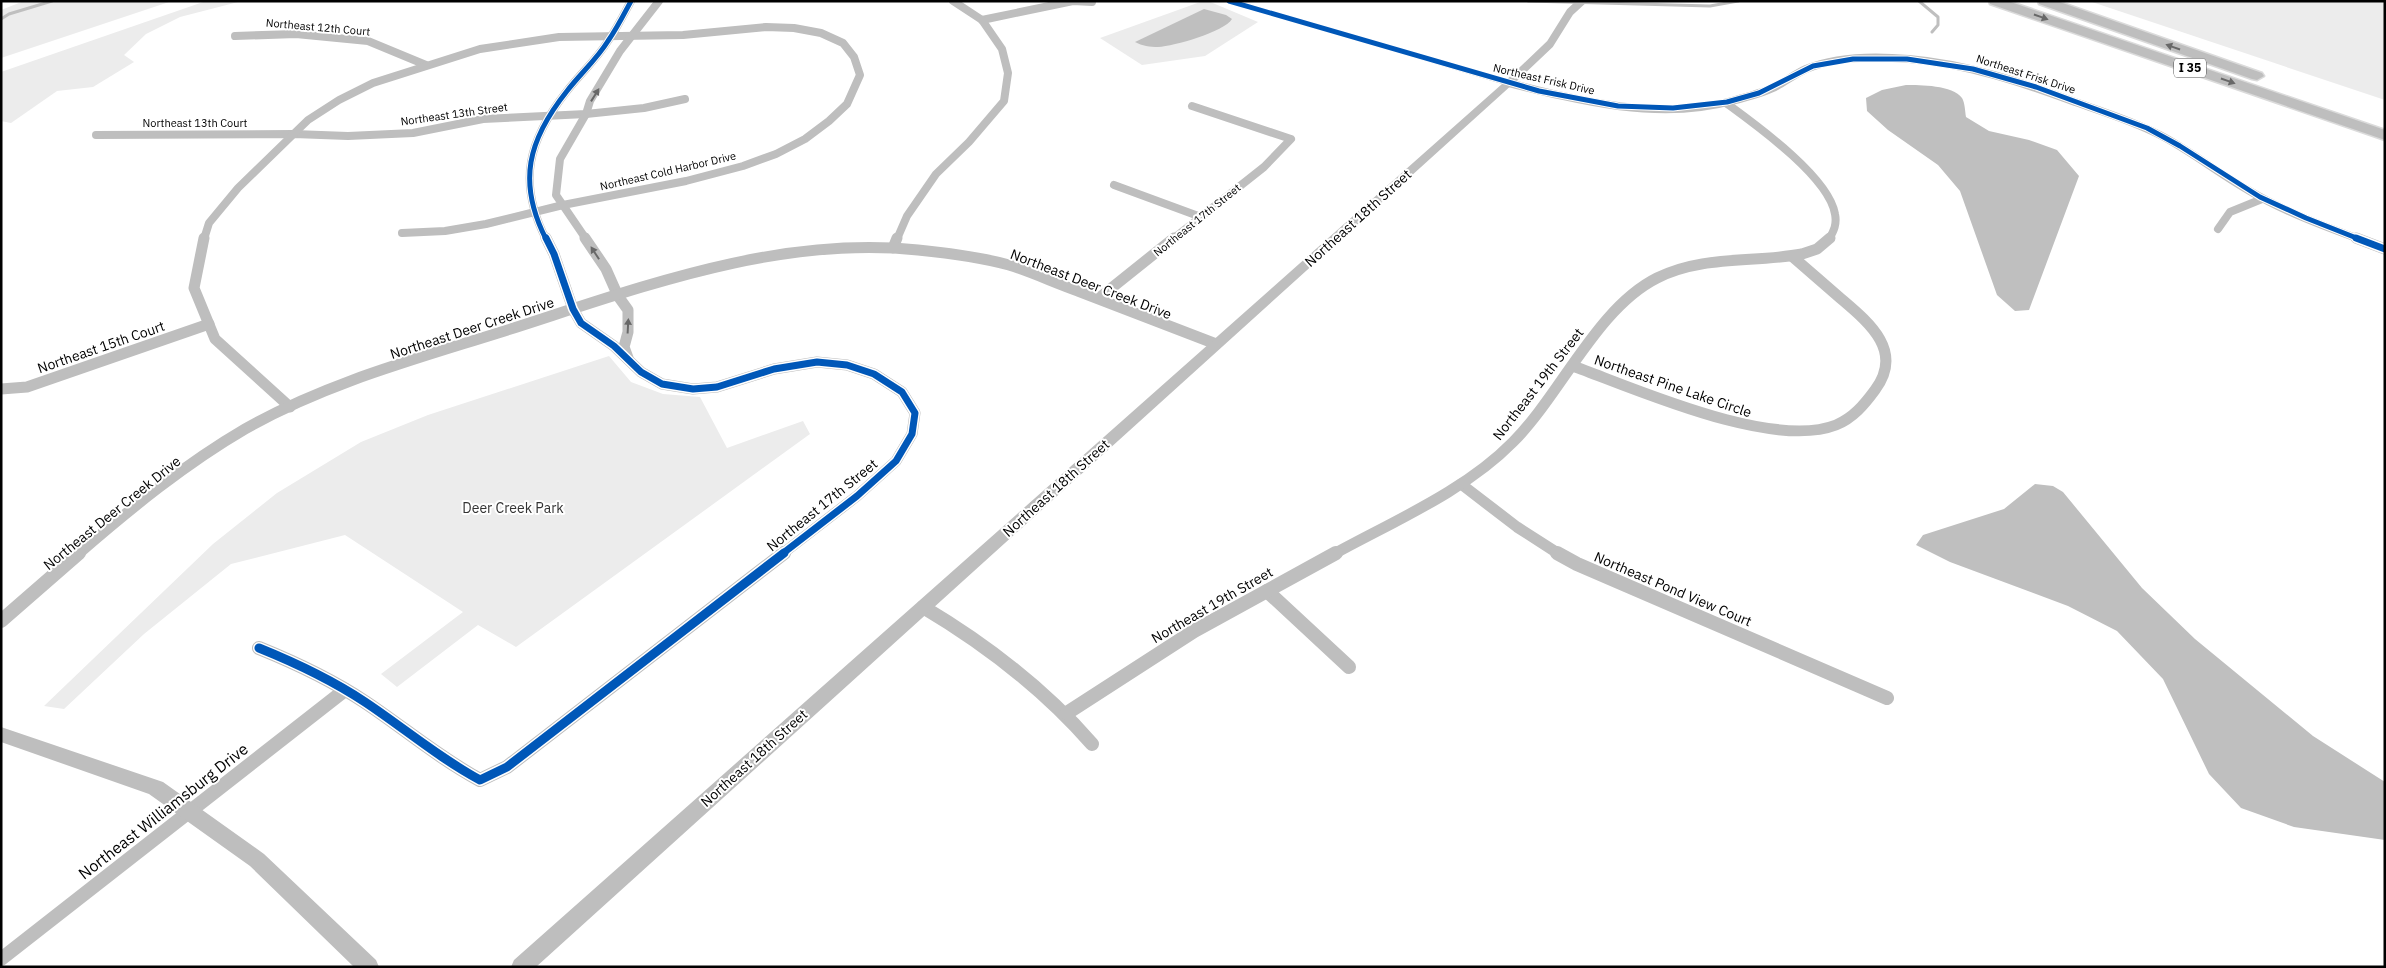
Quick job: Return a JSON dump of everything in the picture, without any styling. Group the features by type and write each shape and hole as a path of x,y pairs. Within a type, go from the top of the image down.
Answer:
{"highway":[{"name":"I 35","path":"1995,1 2385,136"},
{"name":"I 35","path":"2044,1 2269,80"},
{"path":"2316,96 2385,120"}],"street":[{"name":"Northeast 17th Street","path":"345,690 466,773 480,780 507,767 856,496 896,461 912,434 915,414 902,392 874,374 847,365 817,362 774,369 716,387 693,389 662,384 641,372 628,358 581,323 573,309 554,254 534,212 529,184 531,155 551,115 567,91 612,36 631,1"},
{"path":"628,358 624,347 628,332 628,310 618,296 606,269 556,195 560,159 586,114 590,101 632,36 659,1"},
{"path":"893,248 907,216 936,174 969,142 1004,101 1008,74 1002,49 982,20 953,1"},
{"name":"Northeast Frisk Drive","path":"1229,1 1509,83 1569,98 1630,106 1671,107 1726,103 1770,89 1811,67 1837,61 1887,58 1951,64 2005,77 2141,126 2179,145 2220,174 2262,198 2385,250"},
{"name":"Northeast 18th Street","path":"521,967 1509,83 1550,44 1570,12 1582,1"},
{"path":"982,20 1073,2 1092,2"},
{"name":"Northeast Cold Harbor Drive","path":"290,407 215,339 194,288 200,250 209,223 264,162 308,120 340,100 373,83 426,64 480,49 559,37 683,35 766,27 794,28 821,33 843,43 854,58 860,75 847,104 805,138 776,154 742,166 686,181 563,205 486,224 445,230 402,233"},
{"name":"Northeast 12th Court","path":"235,36 263,33 296,34 368,41 426,64"},
{"path":"586,114 644,108 684,99"},
{"name":"Northeast 19th Street","path":"1067,713 1128,671 1194,631 1461,484 1509,447 1620,303 1632,293 1663,275 1687,267 1723,261 1793,257 1815,248 1832,235 1836,228 1835,211 1830,201 1797,159 1726,103"},
{"name":"Northeast 17th Street","path":"1099,298 1264,167 1291,139 1192,106"},
{"name":"Northeast 13th Street","path":"294,134 348,136 413,133 483,119 586,114"},
{"name":"Northeast 13th Court","path":"96,135 294,134"},
{"path":"1114,185 1201,217"},
{"path":"2218,228 2221,220 2232,210 2262,198"},
{"name":"Northeast Deer Creek Drive","path":"1,621 115,522 176,474 246,429 320,392 394,366 685,274 751,259 829,248 925,249 1009,265 1216,344"},
{"name":"Northeast Pine Lake Circle","path":"1573,366 1708,415 1742,425 1792,430 1825,427 1840,423 1864,407 1871,398 1883,375 1886,353 1876,331 1868,322 1793,257"},
{"name":"Northeast 15th Court","path":"1,389 27,387 209,324"},
{"name":"Northeast Pond View Court","path":"1461,484 1513,526 1544,547 1577,564 1887,698"},
{"path":"1267,591 1349,667"},
{"path":"923,607 1004,658 1067,713 1092,744"},
{"path":"259,648 312,670 345,690"},
{"name":"Northeast Williamsburg Drive","path":"1,959 345,690"},
{"path":"1,734 156,788 257,860 369,967"}],"green space":[{"path":"24,1 172,1 1,58 1,10"},
{"path":"206,1 242,1 180,17 146,34 124,55 134,62 93,87 57,91 11,123 1,121 1,72"},
{"path":"1203,1 1208,1 1258,22 1205,56 1142,65 1100,38"},
{"path":"2089,1 2385,1 2385,100"},
{"name":"Deer Creek Park","path":"609,356 631,382 663,394 700,397 727,448 803,421 810,434 516,647 478,625 397,687 381,674 463,612 345,535 231,564 144,634 64,709 44,706 213,544 277,493 361,442 428,415"}],"shaded area":[{"path":"1204,9 1226,15 1232,19 1219,29 1198,38 1175,44 1155,47 1135,42"},
{"path":"1906,85 1951,90 1962,98 1966,117 1989,131 2029,140 2057,150 2079,176 2029,310 2015,311 1997,295 1960,191 1938,165 1888,130 1867,111 1866,98 1882,90"},
{"path":"2035,484 2053,486 2063,492 2142,588 2195,639 2313,736 2385,782 2385,840 2294,827 2241,808 2209,774 2163,679 2117,631 2068,606 1950,562 1916,545 1923,535 2004,509"}],"waterway":[{"path":"1,19 9,14 52,1"},
{"path":"1528,1 1710,6 1738,1"},
{"path":"1919,1 1938,17 1938,25 1932,32"}],"cycle path":[{"path":"259,648 314,672 340,686 436,753 480,780 507,767 857,496 896,461 912,434 915,413 902,392 874,374 847,365 817,362 774,369 717,387 693,389 662,384 641,372 614,346 581,323 573,309 554,254 535,217 529,184 531,155 553,110 608,42 631,1"},
{"path":"1229,1 1539,91 1618,106 1673,108 1727,102 1759,93 1813,66 1840,60 1907,59 1973,69 2036,87 2147,128 2169,139 2275,205 2385,249"}]}
